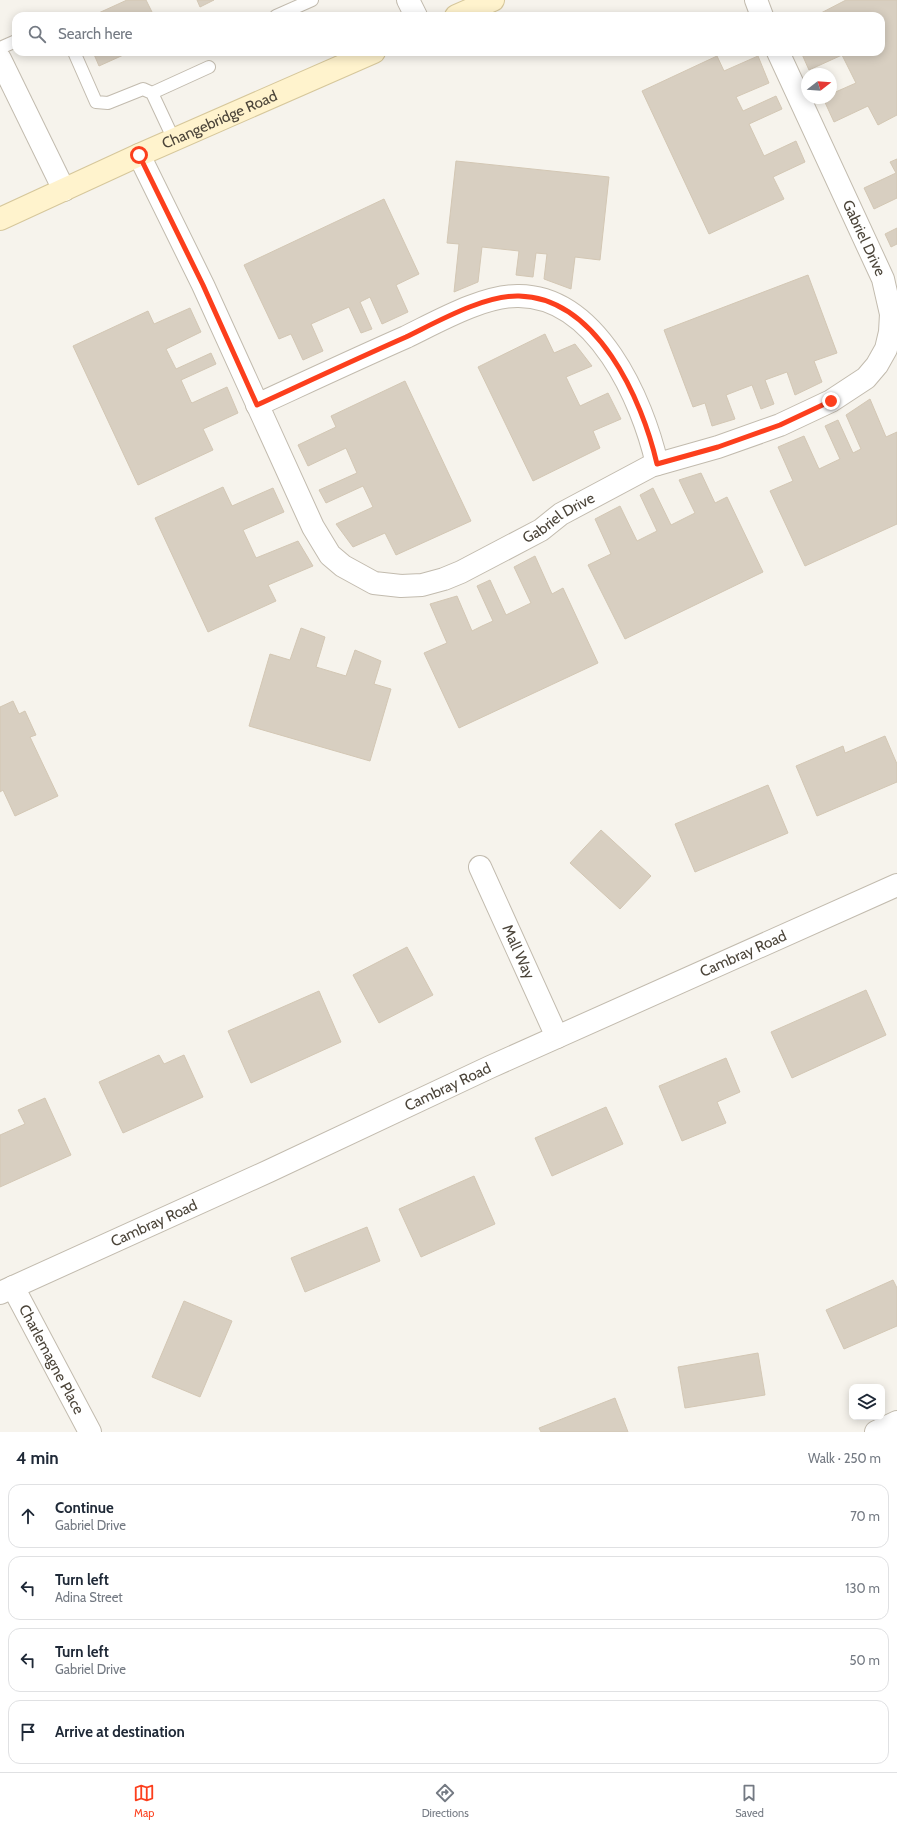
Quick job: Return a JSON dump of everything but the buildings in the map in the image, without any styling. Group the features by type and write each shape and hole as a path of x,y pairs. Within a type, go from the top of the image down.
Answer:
{"main road":[{"path":"465,12 493,0"},
{"name":"Changebridge Road","path":"0,219 139,155 365,56"}],"street":[{"path":"408,0 414,12"},
{"path":"756,0 760,12"},
{"name":"Gabriel Drive","path":"139,155 203,285 313,527 330,555 343,566 374,583 401,586 422,585 444,579 541,530 561,514 657,464 718,447 780,425 831,401 866,378 877,365 886,349 890,332 891,314 883,279 780,56"},
{"path":"0,58 64,190"},
{"path":"257,405 463,310 501,297 519,296 536,298 560,307 584,322 606,350 625,380 641,412 657,464"},
{"name":"Mall Way","path":"480,867 557,1037"},
{"name":"Cambray Road","path":"7,1290 269,1171 557,1037 897,885"},
{"name":"Charlemagne Place","path":"7,1290 90,1432"},
{"path":"876,1432 897,1422"}],"lane":[{"path":"285,12 312,0"},
{"path":"0,48 12,43"},
{"path":"76,56 96,102 108,104 143,89 152,93 174,140"},
{"path":"152,93 209,67"}],"route":[{"path":"139,155 203,285 257,405 463,310 501,297 519,296 536,298 560,307 584,322 606,350 625,380 641,412 657,464 718,447 780,425 831,401"}]}
